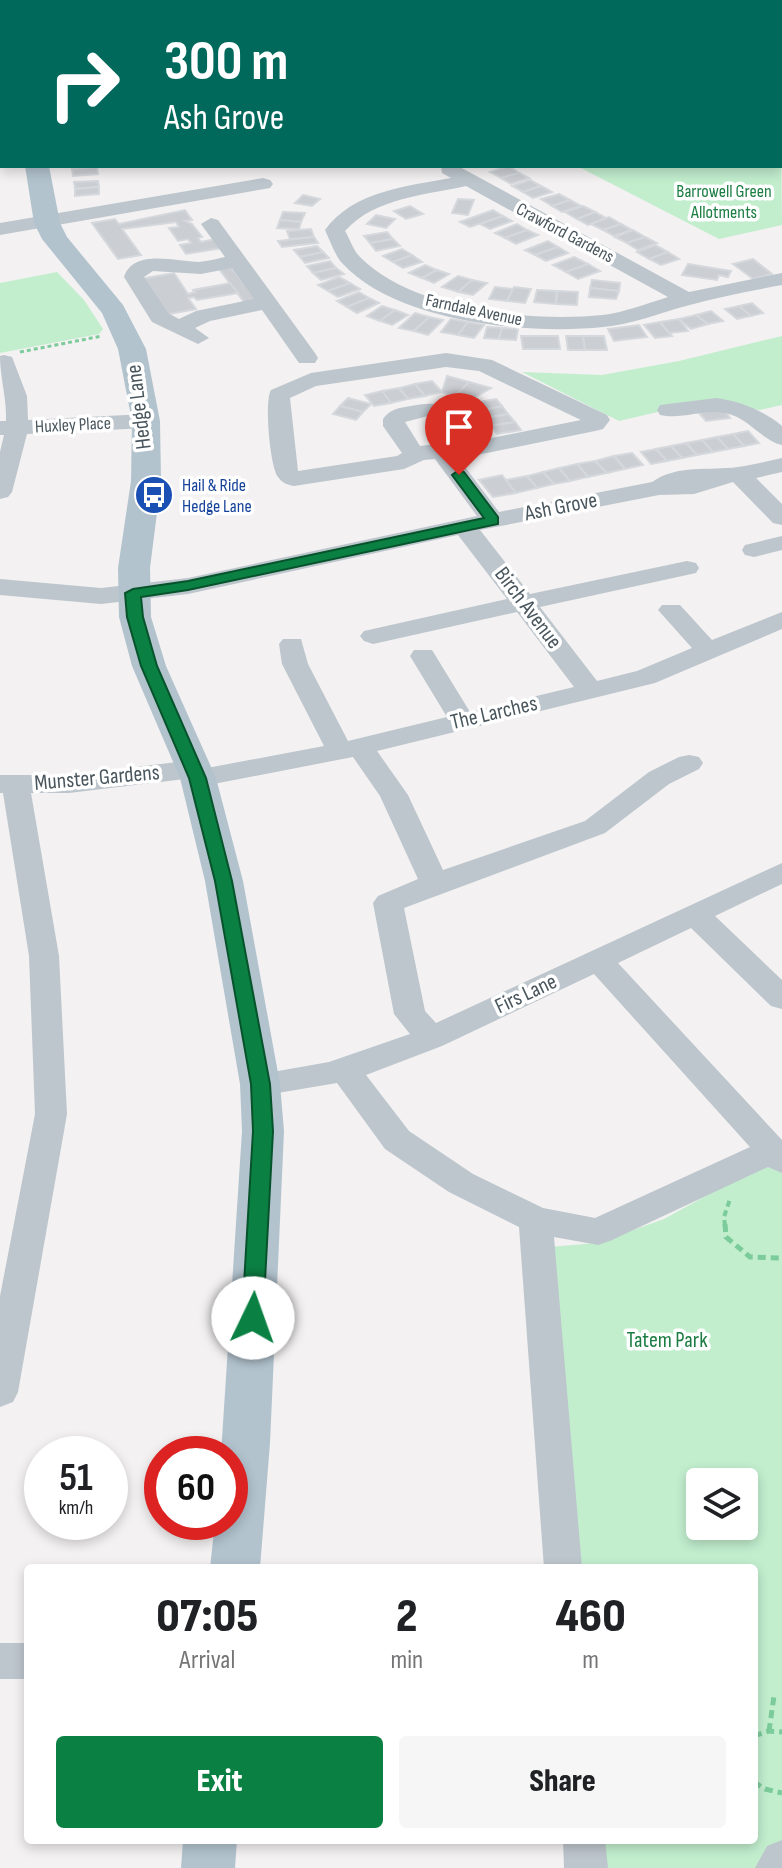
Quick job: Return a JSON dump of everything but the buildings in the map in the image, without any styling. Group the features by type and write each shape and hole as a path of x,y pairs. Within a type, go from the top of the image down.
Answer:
{"main road":[{"name":"Hedge Lane","path":"37,168 46,222 132,349 146,421 146,481 133,593 135,617 149,666 196,773 224,881 260,1084 262,1147 246,1443 235,1564"},
{"path":"208,1868 210,1844"}],"street":[{"name":"Crawford Gardens","path":"448,168 686,299"},
{"name":"Farndale Avenue","path":"466,180 365,204 343,217 335,230 338,245 372,279 399,293 520,322 564,324 606,321 686,299 782,279"},
{"path":"0,229 263,184"},
{"path":"211,224 307,358"},
{"path":"198,338 160,317 134,277 136,271 150,265 201,268 238,261"},
{"path":"178,327 204,316 267,303"},
{"path":"111,321 151,305"},
{"path":"0,492 10,428 13,378 10,357"},
{"path":"446,360 466,361 484,365 599,420 595,424 477,448 466,445 442,452 417,454 404,462 294,479 287,474 279,395 311,380 446,360"},
{"path":"668,410 700,404 730,406 758,417 782,438"},
{"path":"417,454 413,453 394,426 394,419 400,415 431,409 441,412 466,445"},
{"name":"Huxley Place","path":"10,428 146,421"},
{"path":"442,452 493,521"},
{"name":"Ash Grove","path":"0,587 54,594 133,593 188,586 464,526 659,488 673,490 713,483 732,474 782,465"},
{"path":"732,474 782,518"},
{"name":"Birch Avenue","path":"464,526 591,691"},
{"path":"754,550 782,543"},
{"path":"373,636 687,568"},
{"path":"671,610 708,651"},
{"name":"The Larches","path":"196,773 350,749 646,677 782,620"},
{"path":"292,644 295,664 350,749 394,795 435,883"},
{"path":"423,656 462,720"},
{"path":"431,1038 410,1014 388,903 435,883 595,827 659,778 689,763"},
{"name":"Munster Gardens","path":"8,785 69,784 196,773"},
{"path":"0,1392 51,1114 44,956 8,785"},
{"name":"Firs Lane","path":"260,1084 301,1083 346,1071 431,1038 782,872"},
{"path":"695,914 782,998"},
{"path":"346,1071 397,1140 461,1183 536,1220 598,1232 778,1156 598,960"},
{"path":"536,1220 563,1564"},
{"path":"0,1661 24,1661"},
{"path":"584,1844 586,1868"},
{"path":"777,1868 782,1861"}],"path":[{"path":"10,357 104,335 111,321"},
{"path":"730,1196 724,1217 726,1237 750,1257 782,1258"},
{"path":"769,1731 774,1696"},
{"path":"758,1735 769,1731 782,1732"},
{"path":"758,1785 782,1793"}],"green space":[{"name":"Barrowell Green Allotments","path":"581,168 781,168 782,225 719,239"},
{"path":"57,272 84,300 103,329 99,334 0,353 0,283"},
{"path":"782,336 782,405 760,410 705,401 619,421 522,372 602,375 679,361"},
{"name":"Tatem Park","path":"773,1159 782,1169 782,1868 571,1868 569,1844 758,1844 758,1564 560,1564 549,1247 597,1243 664,1219"}],"place":[{"name":"Hail & Ride Hedge Lane","path":"154,495"}],"route":[{"path":"253,1318 263,1131 260,1084 224,881 198,778 149,666 135,617 133,593 188,586 493,521 459,475"}]}
